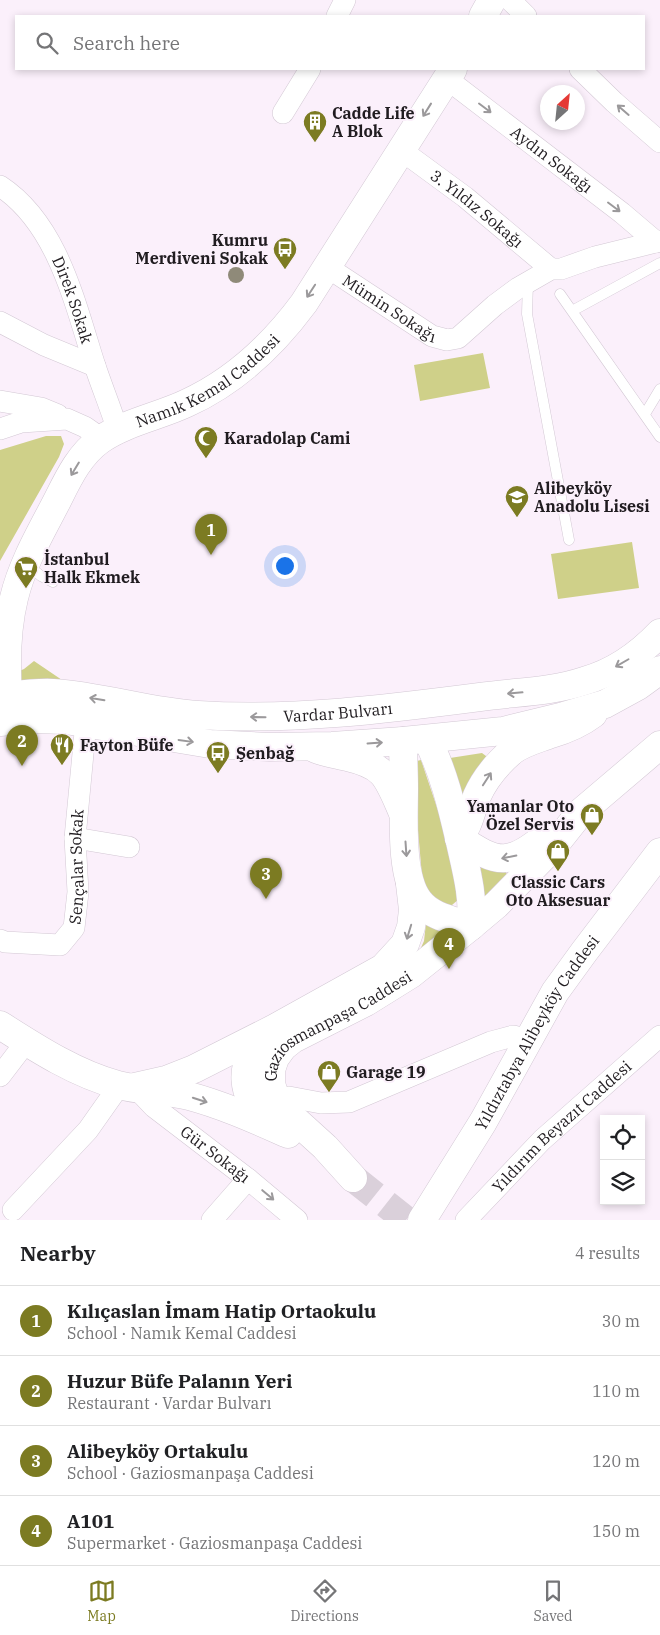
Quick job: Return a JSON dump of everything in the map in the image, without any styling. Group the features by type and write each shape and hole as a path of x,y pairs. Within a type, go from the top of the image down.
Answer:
{"main road":[{"path":"484,15 492,0"},
{"name":"Namık Kemal Caddesi","path":"4,709 9,624 5,605 72,473 90,448 110,435 187,404 222,384 254,360 289,322 327,267 450,74"},
{"name":"Vardar Bulvarı","path":"4,709 52,693 196,715 269,717 378,709 540,691 586,681 605,673 632,658 660,633"},
{"name":"Vardar Bulvarı","path":"4,709 34,719 86,722 210,744 270,747 415,740 503,731 604,704 638,686 660,670"},
{"path":"459,838 466,829 483,784 491,772 513,750 528,741 554,734 581,721 604,704"},
{"name":"Gaziosmanpaşa Caddesi","path":"127,1087 166,1080 194,1069 275,1028 383,968 405,944 411,927 412,910 404,814 415,740 405,720 411,705"},
{"path":"410,884 419,900 427,908 436,914 471,926 470,893 459,838 439,769 415,740"},
{"name":"Gaziosmanpaşa Caddesi","path":"288,1134 353,1178 326,1147 282,1108 274,1096 271,1084 271,1070 275,1058 282,1047 293,1039 366,1002 411,974 496,905 553,848 580,813 660,745"},
{"path":"308,746 379,768 404,814"},
{"path":"459,838 492,858 508,859 525,852 580,813"},
{"name":"Yıldıztabya Alibeyköy Caddesi","path":"422,1220 479,1130 556,992 660,852"},
{"path":"0,1025 26,1042 85,1073 127,1087 166,1091 190,1096 233,1111 288,1134"},
{"path":"275,1028 260,1041 251,1054 245,1070 246,1084 254,1106 269,1121 288,1134"}],"street":[{"path":"337,15 344,0"},
{"path":"510,0 525,15"},
{"path":"283,113 309,70"},
{"path":"581,70 660,142"},
{"name":"Aydın Sokağı","path":"450,74 658,241"},
{"name":"3. Yıldız Sokağı","path":"401,150 465,197 551,269"},
{"name":"Direk Sokak","path":"0,186 14,195 37,222 65,274 95,366 110,435"},
{"name":"Mümin Sokağı","path":"327,267 432,336 447,340 458,338 495,305 528,282 551,269 561,268 658,241"},
{"path":"0,322 44,345 95,366"},
{"path":"0,401 41,408 85,427 110,435"},
{"path":"0,429 21,422 67,419"},
{"name":"Sençalar Sokak","path":"0,940 5,942 60,945 74,928 78,892 75,838 86,722"},
{"path":"75,838 129,847"},
{"path":"289,1097 321,1103 349,1102 491,1042 513,1036 528,1040"},
{"name":"Yıldırım Beyazıt Caddesi","path":"466,1220 542,1140 660,1036"},
{"path":"0,1076 26,1042"},
{"path":"12,1209 127,1087"},
{"name":"Gür Sokağı","path":"127,1087 248,1179 297,1220"},
{"path":"212,1220 248,1179"}],"lane":[{"path":"572,311 660,263"},
{"path":"528,282 527,314 569,540"},
{"path":"560,294 660,437"},
{"path":"645,414 660,389"},
{"path":"25,564 53,582"}],"green space":[{"path":"483,353 490,388 420,401 414,365"},
{"path":"46,436 61,436 64,444 59,457 0,561 0,450"},
{"path":"632,542 639,588 558,599 551,554"},
{"path":"34,661 62,680 19,680 17,672"},
{"path":"482,753 490,759 462,801 450,758"},
{"path":"421,760 449,843 459,899 452,905 446,905 436,900 426,887 422,876 412,762"},
{"path":"480,861 505,871 509,878 484,900"},
{"path":"426,923 451,929 420,950 424,941"}],"tunnel":[{"path":"353,1178 406,1220"}],"place":[{"name":"Cadde Life A Blok","path":"315,143"},
{"name":"Kumru Merdiveni Sokak","path":"285,270"},
{"name":"Karadolap Cami","path":"206,459"},
{"name":"Alibeyköy Anadolu Lisesi","path":"517,518"},
{"name":"Kılıçaslan İmam Hatip Ortaokulu","path":"211,555"},
{"name":"İstanbul Halk Ekmek","path":"26,589"},
{"name":"Huzur Büfe Palanın Yeri","path":"22,766"},
{"name":"Fayton Büfe","path":"62,766"},
{"name":"Şenbağ","path":"218,774"},
{"name":"Yamanlar Oto Özel Servis","path":"592,836"},
{"name":"Classic Cars Oto Aksesuar","path":"558,872"},
{"name":"Alibeyköy Ortakulu","path":"266,899"},
{"name":"A101","path":"449,969"},
{"name":"Garage 19","path":"329,1093"}]}
